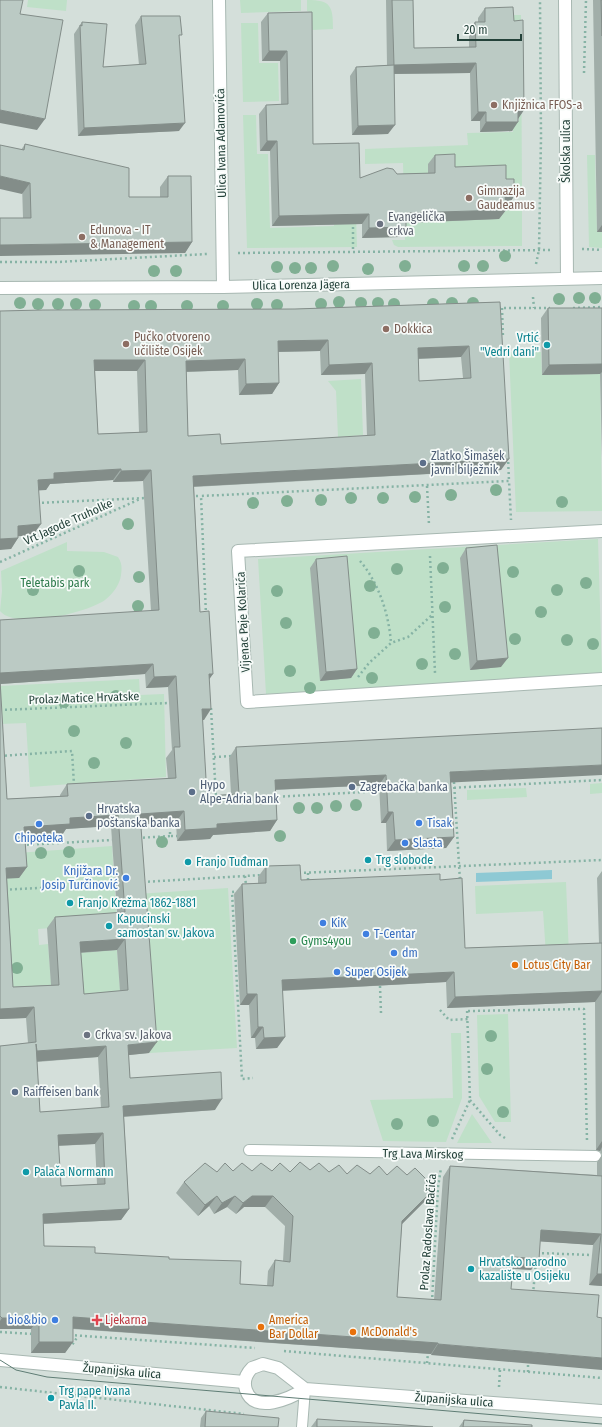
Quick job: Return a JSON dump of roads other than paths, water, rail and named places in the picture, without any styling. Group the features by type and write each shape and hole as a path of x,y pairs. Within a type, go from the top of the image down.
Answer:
{"street":[{"name":"Ulica Ivana Adamovića","path":"219,0 223,287"},
{"name":"Školska ulica","path":"565,0 567,278"},
{"name":"Ulica Lorenza Jägera","path":"0,288 223,287 602,278"},
{"name":"Vijenac Paje Kolarića","path":"602,531 339,544 238,552 247,702 602,679"},
{"name":"Županijska ulica","path":"0,1360 244,1382"},
{"path":"256,1365 270,1365 291,1376 306,1389 282,1401 260,1402 250,1398 244,1382 252,1368 256,1365"},
{"name":"Županijska ulica","path":"306,1389 602,1411"}],"lane":[{"name":"Trg Lava Mirskog","path":"249,1150 444,1155 596,1156"},
{"path":"302,1427 306,1389"}],"water":[{"path":"552,870 552,879 476,882 476,873"}],"tram line":[{"path":"0,1360 16,1370 47,1377 602,1424"}],"place":[{"name":"Knjižnica FFOS-a","path":"494,105"},
{"name":"Gimnazija Gaudeamus","path":"469,198"},
{"name":"Evangelička crkva","path":"380,224"},
{"name":"Edunova - IT & Management","path":"82,237"},
{"name":"Dokkica","path":"386,329"},
{"name":"Pučko otvoreno učilište Osijek","path":"126,344"},
{"name":"Vrtić \"Vedri dani\"","path":"547,345"},
{"name":"Zlatko Šimašek javni bilježnik","path":"423,463"},
{"name":"Zagrebačka banka","path":"352,787"},
{"name":"Hypo Alpe-Adria bank","path":"192,792"},
{"name":"Hrvatska poštanska banka","path":"89,816"},
{"name":"Tisak","path":"419,823"},
{"name":"Chipoteka","path":"39,824"},
{"name":"Slasta","path":"405,843"},
{"name":"Trg slobode","path":"368,860"},
{"name":"Franjo Tuđman","path":"188,862"},
{"name":"Knjižara Dr. Josip Turčinović","path":"126,878"},
{"name":"Franjo Krežma 1862-1881","path":"70,903"},
{"name":"KiK","path":"323,923"},
{"name":"Kapucinski samostan sv. Jakova","path":"109,926"},
{"name":"T-Centar","path":"366,934"},
{"name":"Gyms4you","path":"293,941"},
{"name":"dm","path":"394,953"},
{"name":"Lotus City Bar","path":"515,965"},
{"name":"Super Osijek","path":"337,972"},
{"name":"Crkva sv. Jakova","path":"87,1035"},
{"name":"Raiffeisen bank","path":"15,1092"},
{"name":"Palača Normann","path":"26,1172"},
{"name":"Hrvatsko narodno kazalište u Osijeku","path":"471,1269"},
{"name":"bio&bio","path":"55,1320"},
{"name":"Ljekarna","path":"97,1320"},
{"name":"America Bar Dollar","path":"261,1327"},
{"name":"McDonald's","path":"353,1332"},
{"name":"Trg pape Ivana Pavla II.","path":"51,1398"}],"park label":[{"name":"Teletabis park","path":"55,583"}]}
